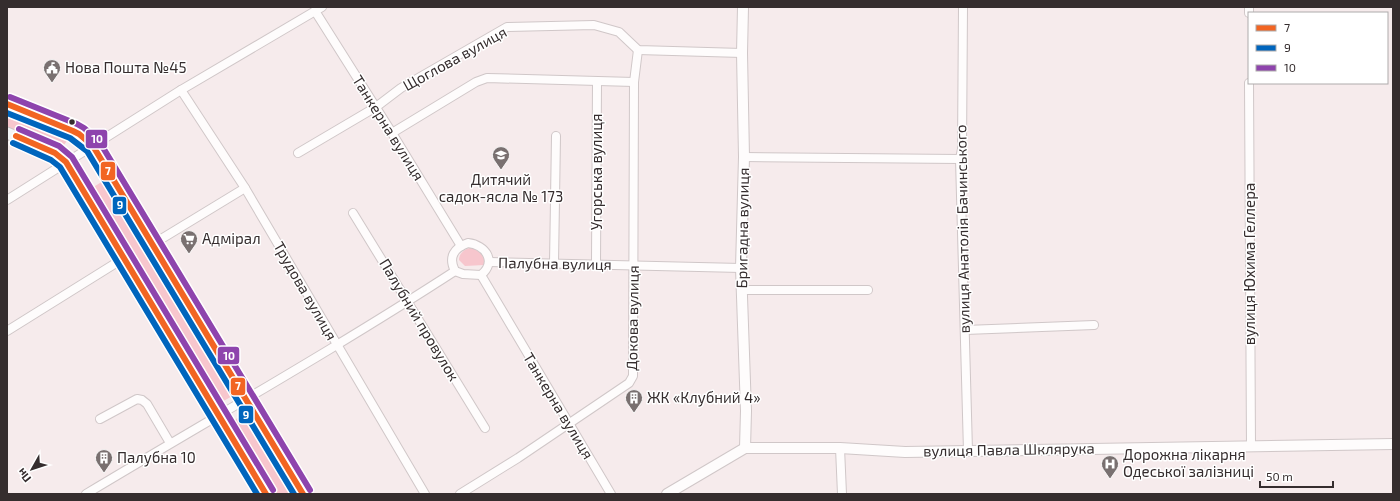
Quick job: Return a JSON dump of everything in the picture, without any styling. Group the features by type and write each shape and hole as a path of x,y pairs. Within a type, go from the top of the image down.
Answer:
{"main road":[{"path":"7,104 73,131 93,146 303,494"},
{"path":"7,132 55,153 66,162 266,494"}],"street":[{"name":"Бригадна вулиця","path":"743,7 742,53 744,157 741,268 746,411 745,448"},
{"name":"вулиця Анатолія Бачинського","path":"963,7 962,148 960,160 968,451"},
{"path":"7,200 181,90 318,9"},
{"name":"Танкерна вулиця","path":"318,9 376,108 461,246"},
{"name":"Щоглова вулиця","path":"298,153 376,108 401,88 507,27 594,25 619,32 638,50"},
{"path":"638,50 742,53"},
{"name":"Докова вулиця","path":"460,494 518,458 629,383 633,376 634,82 638,50"},
{"path":"392,133 476,82 487,78 634,82"},
{"name":"Угорська вулиця","path":"596,264 597,81"},
{"name":"вулиця Юхима Геллера","path":"1249,84 1251,446"},
{"name":"Трудова вулиця","path":"181,90 245,188 425,494"},
{"path":"554,263 556,136"},
{"path":"744,157 960,160"},
{"path":"153,244 245,188"},
{"name":"Палубний провулок","path":"353,213 485,428"},
{"name":"Палубна вулиця","path":"455,271 463,274 481,276 486,271 489,262 488,255 483,248 476,244 468,243 461,246"},
{"path":"86,494 170,443 219,416 337,346 455,271 452,265 452,257 455,250 461,246"},
{"path":"7,331 124,258"},
{"name":"Палубна вулиця","path":"489,262 741,268"},
{"name":"Танкерна вулиця","path":"481,276 610,494"},
{"path":"742,290 868,290"},
{"path":"965,330 1094,325"},
{"path":"100,419 138,399 142,400 147,404 170,443"},
{"name":"вулиця Павла Шклярука","path":"745,448 840,448 904,452 1393,444"},
{"path":"667,494 745,448"},
{"path":"840,448 842,494"}],"shaded area":[{"path":"7,108 72,134 61,149 7,128"},
{"path":"108,178 238,393 216,405 87,191"},
{"path":"472,247 484,255 484,265 465,266 459,260 460,255 463,252"},
{"path":"249,411 299,494 270,494 228,424"}],"transit line":[{"name":"10","path":"10,97 77,124 99,141 310,490"},
{"name":"7","path":"7,104 73,131 93,146 303,494"},
{"name":"9","path":"7,113 70,138 87,151 294,494"},
{"name":"10","path":"19,129 59,146 72,157 273,490"},
{"name":"7","path":"16,136 55,153 66,162 266,494"},
{"name":"9","path":"13,143 51,160 60,167 257,494"}],"place":[{"name":"Нова Пошта №45","path":"52,83"},
{"name":"Дитячий садок-ясла № 173","path":"501,170"},
{"name":"Адмірал","path":"189,254"},
{"name":"ЖК «Клубний 4»","path":"634,413"},
{"name":"Палубна 10","path":"104,473"},
{"name":"Дорожна лікарня Одеської залізниці","path":"1110,479"}]}
